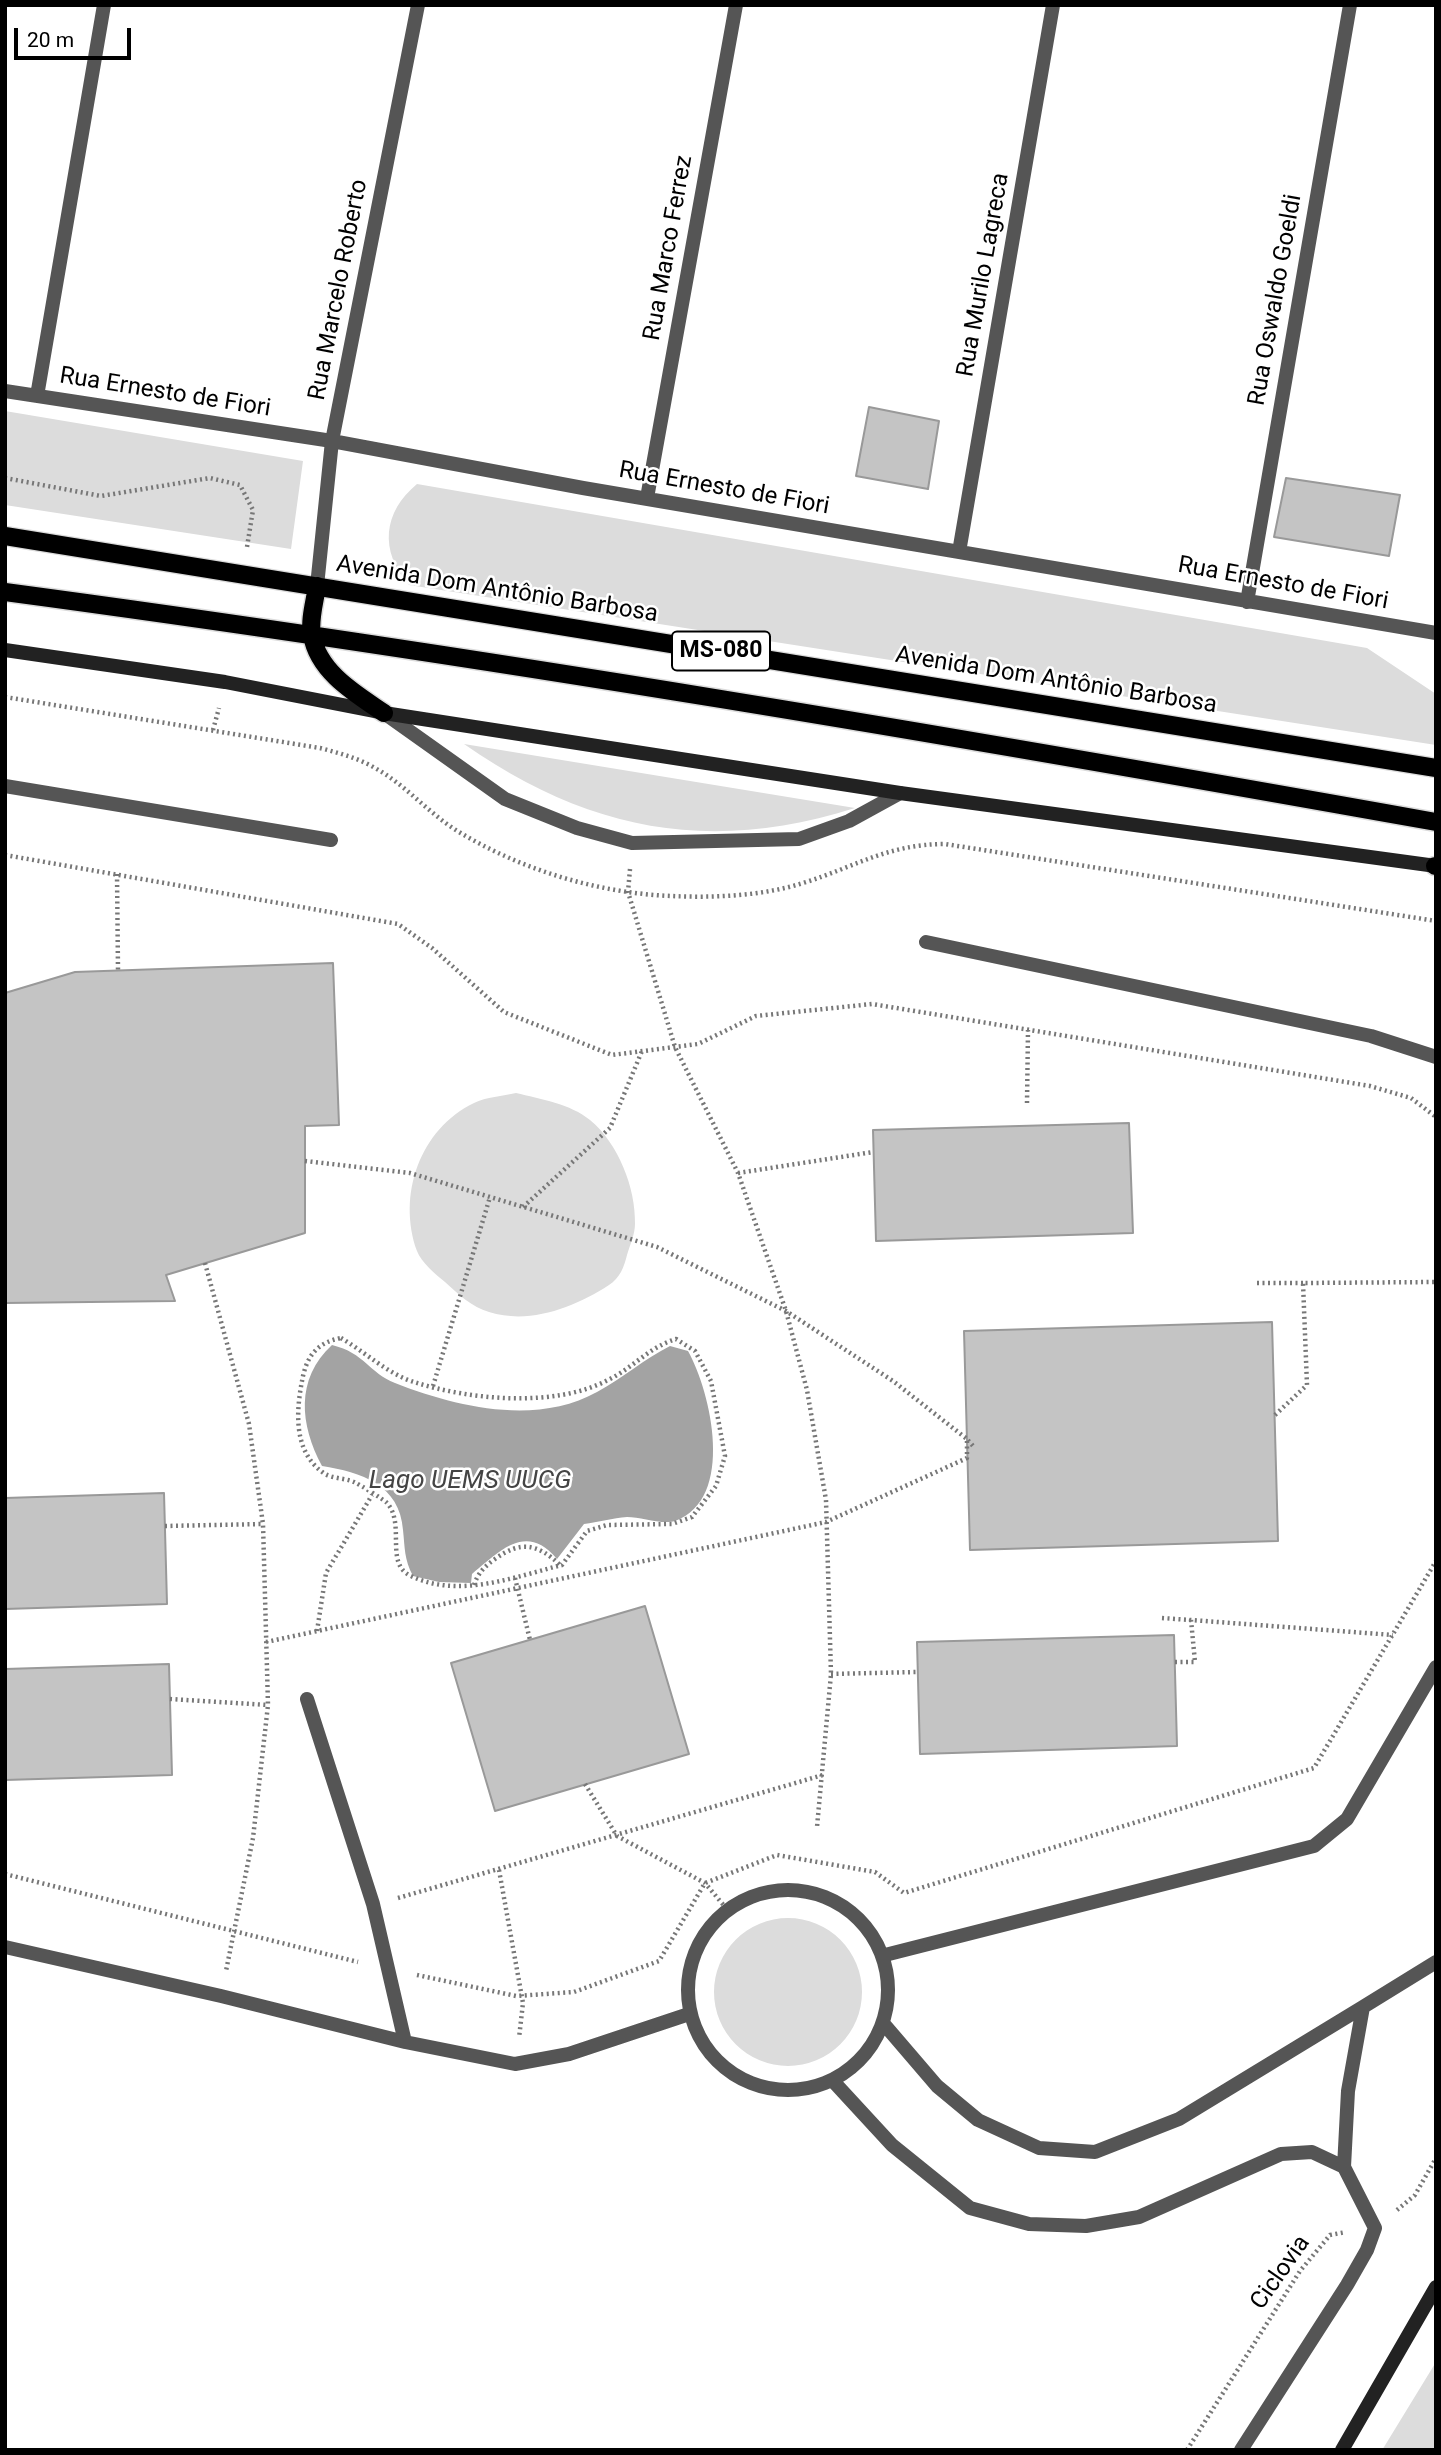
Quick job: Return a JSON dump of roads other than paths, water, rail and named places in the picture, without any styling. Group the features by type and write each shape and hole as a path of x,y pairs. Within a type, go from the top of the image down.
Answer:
{"main road":[{"name":"Avenida Dom Antônio Barbosa","path":"5,536 1436,768"},
{"path":"317,586 312,635 324,662 344,684 384,713"},
{"name":"MS-080","path":"5,592 312,635 925,731 1436,822"},
{"path":"5,650 225,682 384,713 900,793 1436,866"},
{"path":"1342,2450 1436,2287"}],"street":[{"path":"37,396 104,5"},
{"name":"Rua Marcelo Roberto","path":"317,586 332,442 418,5"},
{"name":"Rua Marco Ferrez","path":"647,498 736,5"},
{"name":"Rua Murilo Lagreca","path":"959,552 1053,5"},
{"name":"Rua Oswaldo Goeldi","path":"1247,601 1350,5"},
{"name":"Rua Ernesto de Fiori","path":"5,391 332,442 1436,633"},
{"path":"384,713 505,799 578,828 632,843 799,839 849,821 900,793"},
{"path":"5,786 331,840"},
{"path":"926,942 1371,1036 1436,1057"},
{"path":"885,1955 1314,1846 1347,1819 1436,1667"},
{"path":"307,1699 373,1904 405,2042"},
{"path":"783,1891 824,1896 850,1908 871,1929 885,1955 883,2024 877,2041 858,2064 834,2081 789,2091 746,2081 710,2054 689,2014 687,1975 700,1938 726,1908 750,1898 783,1891"},
{"path":"5,1947 221,1996 405,2042 515,2064 569,2054 689,2014"},
{"path":"883,2024 937,2086 978,2120 1039,2148 1095,2152 1179,2119 1436,1962"},
{"path":"1241,2450 1354,2273 1375,2228 1344,2167 1348,2091 1363,2007"},
{"path":"834,2081 891,2145 970,2208 1029,2224 1086,2226 1139,2217 1281,2154 1312,2152 1344,2167"}],"water":[{"name":"Lago UEMS UUCG","path":"332,1345 360,1358 386,1379 419,1392 470,1405 522,1410 573,1402 597,1392 670,1346 688,1351 697,1369 710,1417 712,1468 706,1491 694,1509 675,1521 627,1517 584,1524 557,1559 535,1542 524,1541 503,1549 472,1574 471,1583 439,1582 413,1576 406,1559 403,1530 395,1502 376,1483 364,1477 322,1466 309,1435 305,1403 307,1387 320,1358"}]}
